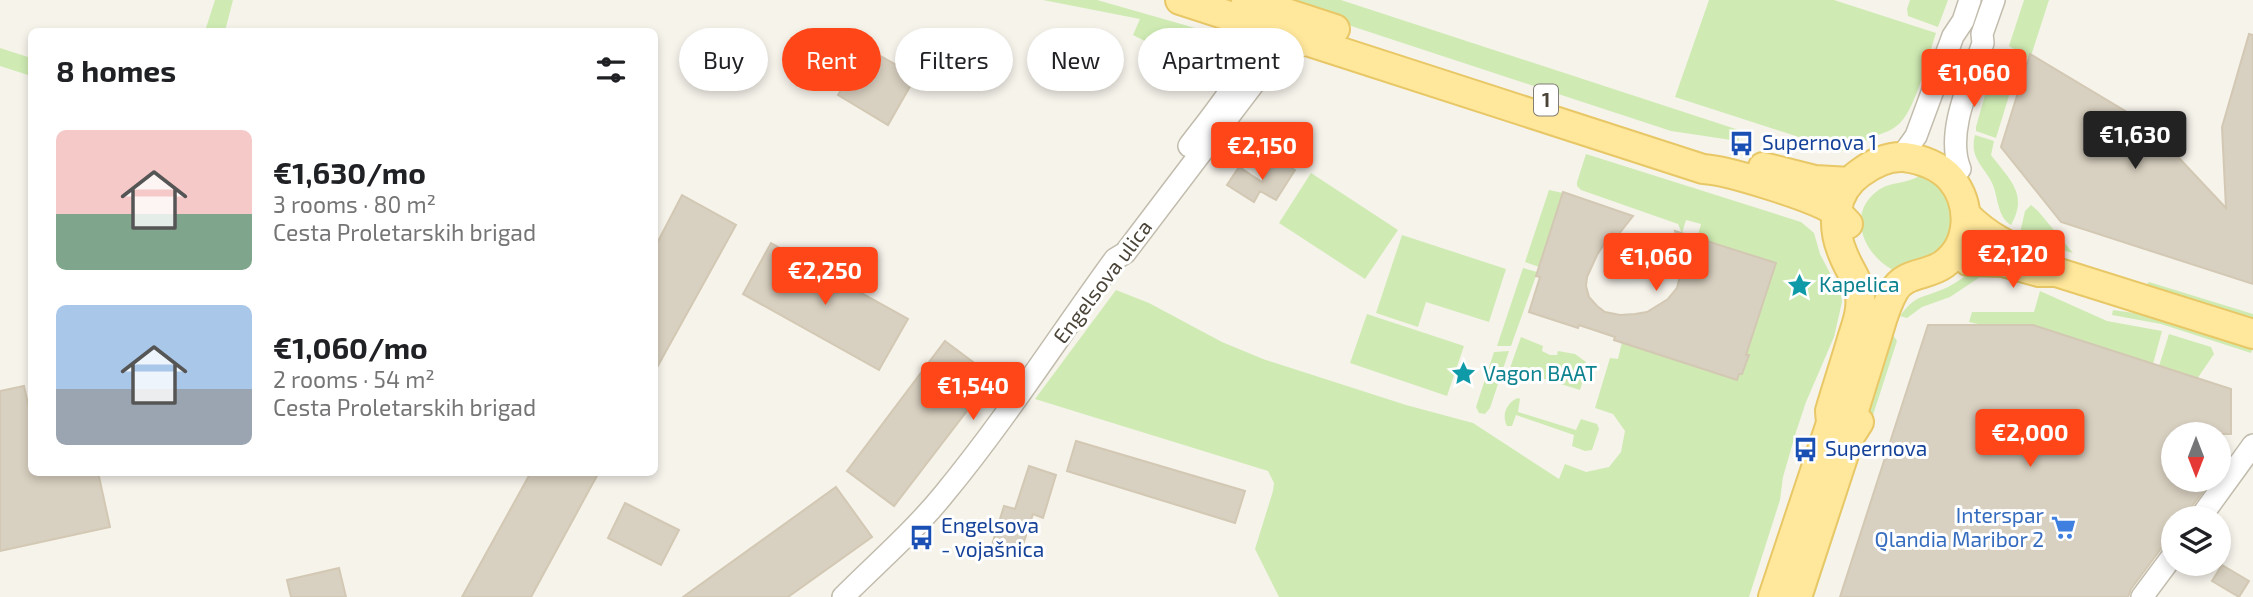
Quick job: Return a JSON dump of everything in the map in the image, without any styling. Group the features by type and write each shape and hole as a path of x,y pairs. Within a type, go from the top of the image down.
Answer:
{"main road":[{"name":"1","path":"1180,0 1237,7 1502,86 1707,152 1815,180 1850,182"},
{"name":"1","path":"1237,7 1315,43 1703,169 1717,170 1808,200 1839,221"},
{"path":"1840,429 1858,426 1890,323 1898,306 1885,283 1842,253 1839,221 1842,193 1850,182 1875,163 1930,164 1973,192 1978,208 1973,223 1974,250 1968,261 1948,279 1926,288 1885,283"},
{"path":"1839,221 1870,181 1883,173 1930,164"},
{"path":"1973,223 2007,247 2045,260 2056,272"},
{"path":"1797,597 1840,429 1830,411 1860,312 1861,294 1885,283 1929,272 1943,265 1954,255 1966,230 1973,223"},
{"path":"1968,261 2003,262 2039,272 2056,272 2253,334"},
{"path":"1773,597 1840,429"}],"street":[{"path":"1970,0 1962,21 1962,37 1933,124 1930,164 1955,157 1956,133 1983,43 1982,34 1994,0"},
{"path":"1115,259 1125,238 1252,56 1252,42 1237,7"},
{"name":"Engelsova ulica","path":"842,597 917,526 946,493 1017,399 1115,259 1125,253 1269,62 1288,48 1315,43"},
{"path":"2209,506 2253,445"},
{"path":"2142,597 2161,571"}],"green space":[{"path":"215,0 233,0 226,28 206,28"},
{"path":"1043,0 1097,0 1195,28 1138,28 1138,38 1133,35 1140,19"},
{"path":"1272,0 1341,0 1742,131 1738,141 1671,131"},
{"path":"1709,0 1834,0 1936,33 1906,116 1890,130 1842,151 1675,97"},
{"path":"1910,0 1948,0 1938,27 1908,16"},
{"path":"2024,0 2049,0 2030,59 2009,46"},
{"path":"0,48 28,57 28,75 0,66"},
{"path":"2006,53 2020,60 1996,138 1976,131 1976,127 1985,95"},
{"path":"1975,135 1994,141 1991,155 2014,187 2018,204 2011,225 2000,211 1994,187 1976,157"},
{"path":"1586,154 1801,222 1814,233 1820,254 1841,294 1842,302 1834,337 1796,432 1783,477 1780,500 1749,597 1279,597 1255,549 1273,491 1274,483 1268,471 1035,399 1116,290 1149,303 1222,342 1263,359 1406,405 1473,423 1559,479 1565,464 1586,472 1609,467 1621,452 1625,431 1613,414 1595,408 1610,358 1618,359 1622,342 1737,380 1749,356 1746,355 1776,263 1697,238 1701,224 1686,220 1682,233 1678,224 1581,190 1577,182"},
{"path":"1311,173 1398,230 1365,279 1279,223"},
{"path":"1921,175 1935,184 1951,204 1954,229 1939,254 1893,270 1873,254 1866,243 1861,221 1863,209 1869,198 1880,189"},
{"path":"1549,190 1563,193 1539,267 1525,262"},
{"path":"2031,205 2073,253 2048,246 2020,233 2025,211"},
{"path":"1402,235 1506,269 1489,322 1426,302 1418,327 1376,313"},
{"path":"1523,268 1537,272 1536,276 1511,346 1497,346"},
{"path":"1975,270 1983,275 1950,297 1922,307 1907,318 1900,316 1914,301 1950,286"},
{"path":"2149,282 2253,314 2253,320 2151,288 2147,284"},
{"path":"2040,291 2107,321 2162,331 2153,364 1969,322 1972,312 2034,312"},
{"path":"2113,310 2148,315 2253,348 2251,353 2161,324 2112,315"},
{"path":"1367,314 1464,346 1447,396 1350,363"},
{"path":"2169,334 2211,347 2214,354 2197,379 2159,366"},
{"path":"1893,335 1897,341 1814,597 1806,597"},
{"path":"1521,337 1543,346 1542,351 1550,355 1557,355 1558,351 1575,354 1586,362 1580,390 1510,368"},
{"path":"1509,351 1490,408 1485,414 1479,413 1476,407 1494,352"},
{"path":"1518,398 1518,412 1576,430 1581,419 1597,424 1599,429 1592,450 1585,451 1572,446 1574,435 1516,415 1512,426 1507,426 1506,409"}],"building":[{"path":"2249,34 2253,35 2253,284 2061,222 2001,147 2030,54 2147,124 2226,208 2222,127"},
{"path":"881,56 895,64 895,91 907,91 888,125 838,95 840,91 881,91"},
{"path":"1276,159 1295,170 1276,200 1260,191 1254,202 1227,185 1239,167 1262,182"},
{"path":"1563,192 1633,216 1618,235 1612,232 1587,277 1589,297 1605,312 1620,315 1647,312 1668,299 1677,288 1682,268 1675,231 1776,263 1746,355 1749,355 1737,380 1614,340 1615,337 1579,325 1578,328 1529,312 1540,277 1536,276"},
{"path":"682,195 736,225 658,366 658,241"},
{"path":"771,243 908,319 879,370 743,294"},
{"path":"1928,325 2033,325 2231,389 2231,422 2161,422 2161,492 2203,492 2192,506 2161,506 2161,549 2128,597 1840,597"},
{"path":"945,341 993,377 894,506 847,471"},
{"path":"24,386 28,404 28,476 99,476 110,527 0,551 0,391"},
{"path":"1076,441 1245,491 1235,523 1067,471"},
{"path":"1029,466 1056,475 1043,518 1033,514 1019,557 991,548 1004,506 1015,509"},
{"path":"529,476 597,476 531,597 462,597"},
{"path":"836,487 872,537 788,597 683,597"},
{"path":"625,503 679,530 661,565 608,538"},
{"path":"339,568 346,597 291,597 287,580"},
{"path":"2231,570 2249,581 2239,597 2212,581 2215,576 2231,576"}],"place":[{"name":"Supernova 1","path":"1742,143"},
{"name":"Kapelica","path":"1799,285"},
{"name":"Vagon BAAT","path":"1463,374"},
{"name":"Supernova","path":"1805,449"},
{"name":"Interspar Qlandia Maribor 2","path":"2064,528"},
{"name":"Engelsova - vojašnica","path":"921,538"}]}
